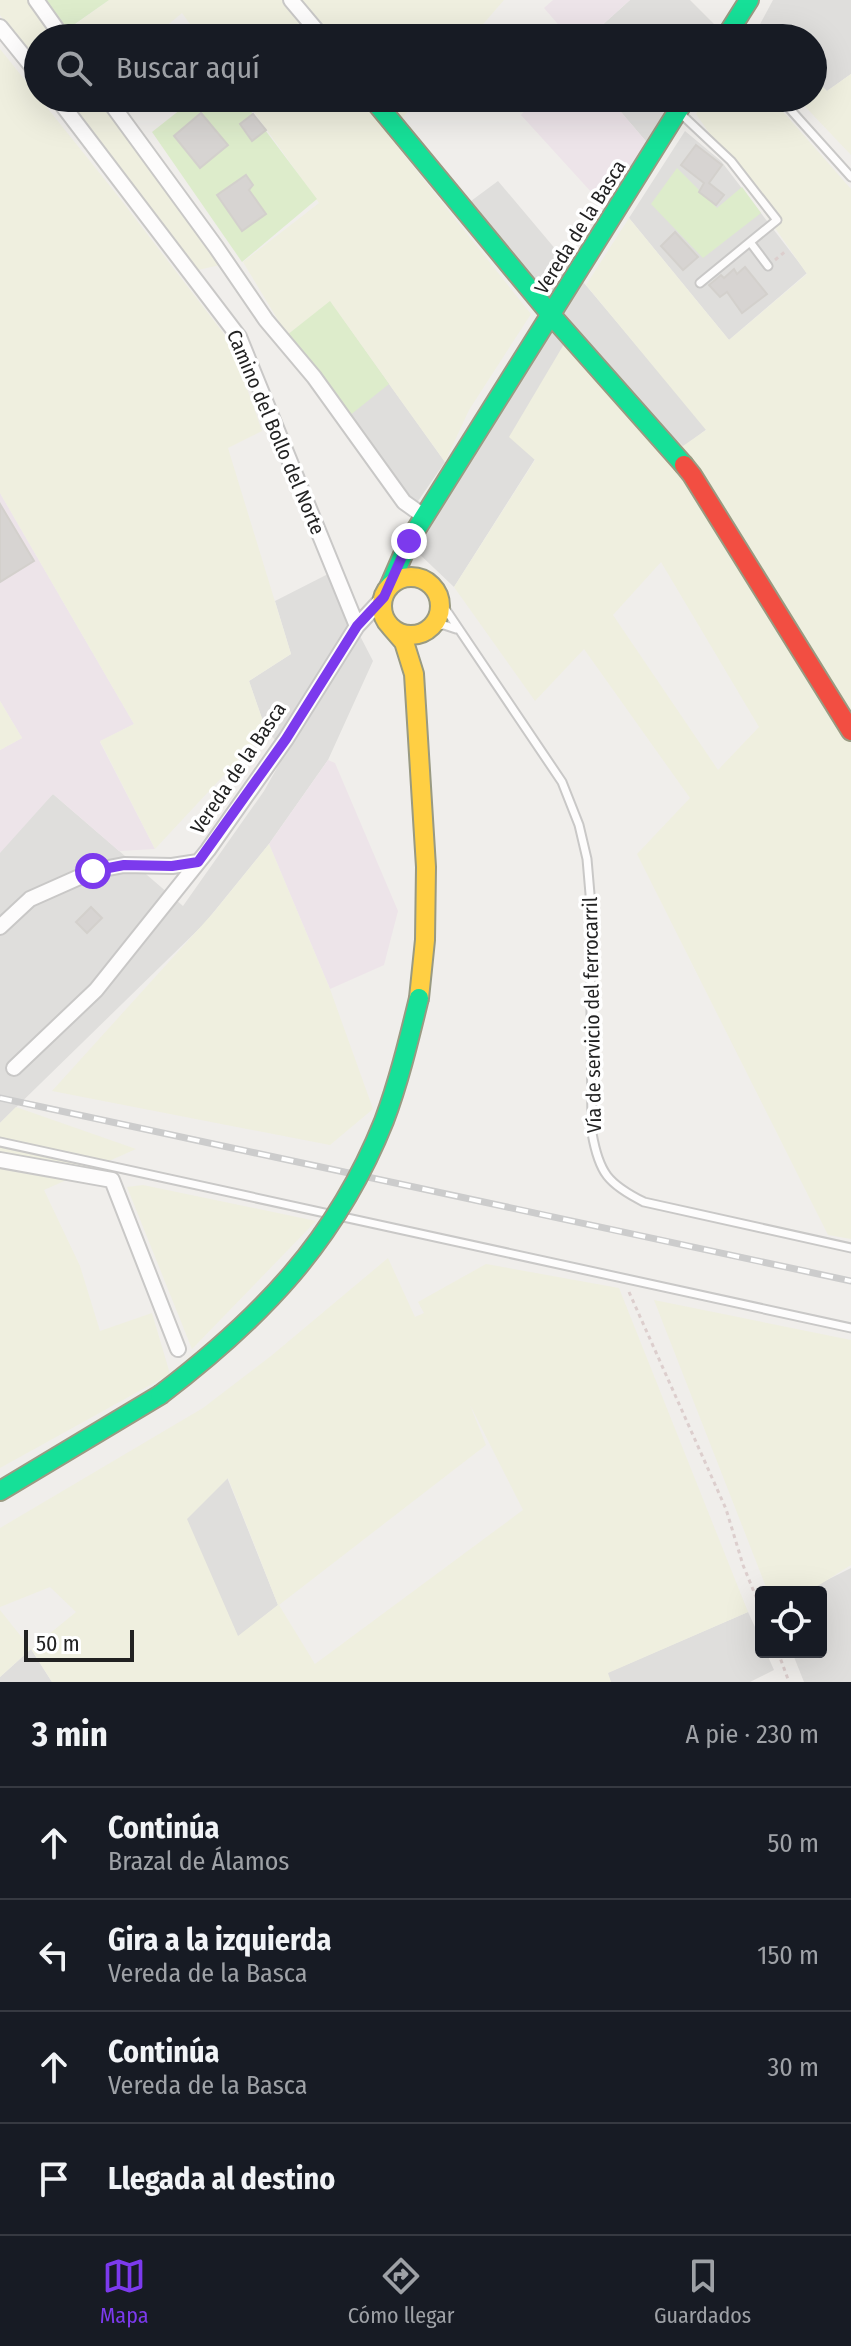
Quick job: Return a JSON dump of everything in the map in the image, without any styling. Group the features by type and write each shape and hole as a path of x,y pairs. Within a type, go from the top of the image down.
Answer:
{"street":[{"path":"36,0 53,24"},
{"path":"291,0 311,24"},
{"path":"734,24 749,0"},
{"path":"0,27 24,57"},
{"name":"Camino del Bollo del Norte","path":"68,112 239,337 357,626"},
{"path":"117,112 266,320 314,377 404,502 425,517"},
{"path":"384,112 552,316 692,475 851,731"},
{"name":"Vereda de la Basca","path":"14,1068 96,990 198,862 286,739 357,626 387,592 409,541 678,112"},
{"path":"409,541 411,562 423,580 433,588 439,611 419,649 414,674"},
{"path":"0,1491 160,1395 197,1369 251,1323 297,1270 359,1179 387,1112 411,1039 419,998 425,940 426,867 414,674 404,642 388,624 383,613 387,592 405,578 423,580"},
{"path":"357,626 369,621 388,624 398,632 413,635 429,628"},
{"path":"0,927 30,899 93,871 124,865 172,866 198,862"},
{"path":"0,1160 112,1180 178,1349"}],"lane":[{"path":"688,112 777,220 700,283"},
{"path":"793,112 851,177"},
{"path":"750,242 768,266"},
{"name":"Vía de servicio del ferrocarril","path":"438,598 562,782 579,825 587,859 590,894 592,1133 596,1157 605,1175 620,1190 644,1202 851,1248"},
{"path":"429,628 444,625 458,630"},
{"path":"0,1142 851,1328"}],"path":[{"path":"623,1280 726,1509 755,1594"},
{"path":"780,1658 789,1682"}],"shaded area":[{"path":"553,0 630,0 603,24 558,24 544,8"},
{"path":"630,0 690,0 714,24 603,24"},
{"path":"773,0 851,0 851,74 827,91 827,24 760,24"},
{"path":"524,112 621,112 650,146 613,216 521,115"},
{"path":"621,112 669,112 650,146"},
{"path":"685,131 721,161 807,273 729,340 629,218"},
{"path":"498,181 707,429 683,447 535,459 454,587 414,549 492,422 558,324 471,201"},
{"path":"330,301 445,462 416,504 349,416"},
{"path":"0,493 134,724 100,742 155,849 119,851 53,794 0,853 0,750 22,738 0,701"},
{"path":"328,574 373,661 328,760 269,844 204,924 0,1123 0,841 53,794 183,906 264,791 286,752 266,730 249,681 291,654 275,601"},
{"path":"328,760 335,763 398,911 384,965 330,989 269,844"},
{"path":"227,1477 278,1605 238,1637 186,1519"},
{"path":"851,1568 851,1682 804,1682 794,1658 827,1658 827,1586 815,1586"},
{"path":"748,1612 755,1627 755,1658 769,1658 774,1670 750,1682 611,1682 607,1673"},
{"path":"31,1649 52,1682 0,1682 0,1677"}],"green space":[{"path":"0,0 43,0 61,24 24,24 24,46 0,15"},
{"path":"43,0 109,0 75,24 60,24"},
{"path":"109,0 504,0 483,24 190,24 182,13 169,24 76,24"},
{"path":"0,49 24,79 24,112 51,112 231,343 262,431 228,448 291,654 249,681 266,730 155,849 100,741 134,724 0,493"},
{"path":"851,74 851,155 810,112 827,112 827,91"},
{"path":"75,112 124,112 220,265 198,270"},
{"path":"177,112 252,112 317,199 242,262 152,132"},
{"path":"254,112 407,112 388,135 531,314 469,410 445,462 330,302 287,335 243,262 319,203"},
{"path":"697,112 783,112 851,189 851,1239 828,1235 637,854 690,798 584,649 535,701 454,587 535,460 509,437 567,339 683,446 706,430 586,285 629,218 729,340 807,274","holes":["661,562 759,727 718,770 613,615"]},
{"path":"677,168 717,208 742,187 761,213 703,258 651,204"},
{"path":"330,301 389,384 349,416 287,335"},
{"path":"0,701 22,738 0,750"},
{"path":"269,844 330,989 373,1109 330,1145 52,1091 214,912"},
{"path":"16,1107 136,1149 44,1190 80,1266 100,1331 152,1313 170,1374 0,1468 0,1123"},
{"path":"143,1185 316,1221 192,1349 127,1187"},
{"path":"388,1258 415,1317 424,1313 418,1302 486,1264 619,1288 748,1612 608,1673 611,1682 52,1682 31,1649 76,1612 50,1587 0,1607 0,1528 203,1408 271,1356","holes":["470,1405 523,1510 315,1664 279,1605 486,1445","228,1478 278,1605 238,1636 187,1519"]},
{"path":"654,1300 851,1340 851,1565 818,1586 766,1586"},
{"path":"0,1610 31,1649 0,1677"}],"building":[{"path":"201,113 228,145 200,168 174,136"},
{"path":"253,114 266,130 252,141 240,124"},
{"path":"696,145 722,165 709,183 724,195 716,205 699,192 704,183 681,165"},
{"path":"246,175 253,185 249,190 266,214 242,231 217,195"},
{"path":"675,232 698,257 683,270 661,246"},
{"path":"745,267 767,294 742,313 727,292 720,297 709,285 721,275 724,278 734,269 737,274"},
{"path":"0,504 34,561 0,582"},
{"path":"91,907 102,918 87,933 76,922"}],"railway":[{"path":"0,1098 851,1281"}],"traffic: fast":[{"path":"734,24 749,0"},
{"path":"384,112 552,316 684,465"},
{"path":"389,587 409,541 677,112"},
{"path":"160,1395 231,1337 263,1306 319,1240 343,1204 384,1121 419,998"},
{"path":"0,1491 160,1395"}],"traffic: slow":[{"path":"411,577 431,586 440,606 431,626 411,635 391,626 382,606 391,586 411,577"},
{"path":"391,627 404,642 414,674 426,867 425,940 419,998"}],"traffic: jam":[{"path":"684,465 851,731"}],"route":[{"path":"93,871 124,865 172,866 198,862 286,739 357,626 384,597 409,541"}]}
